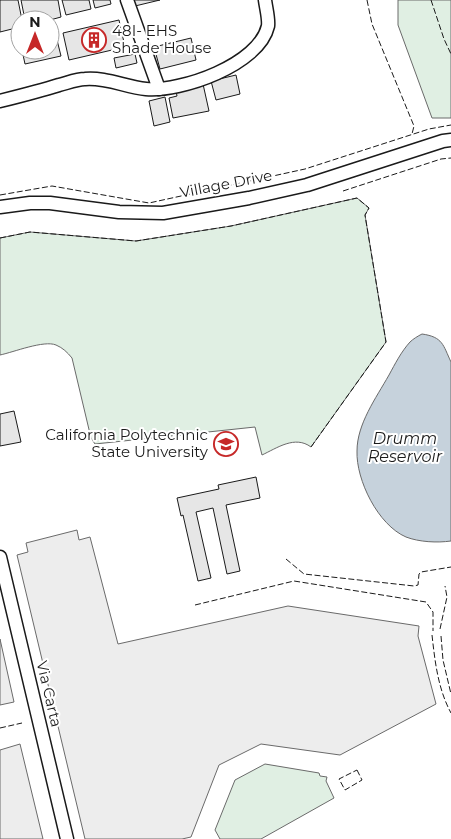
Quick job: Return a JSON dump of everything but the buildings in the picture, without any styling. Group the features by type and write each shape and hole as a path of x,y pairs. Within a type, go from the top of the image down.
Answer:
{"street":[{"path":"127,0 159,89"},
{"path":"0,101 85,79 146,89 159,89 180,86 219,74 250,53 262,42 268,25 265,0"},
{"name":"Village Drive","path":"0,207 30,202 128,213 163,213 249,198 307,184 451,140"},
{"name":"Via Carta","path":"0,558 67,839"}],"green space":[{"path":"398,0 451,0 451,118 432,118 398,25"},
{"path":"357,198 369,208 365,215 386,342 311,447 299,442 292,442 262,455 255,427 95,444 91,438 72,358 67,352 56,345 44,344 0,355 0,238 30,232 136,241 231,226"},
{"path":"265,764 319,773 320,776 327,777 326,781 334,798 261,839 220,839 215,830 235,780"}],"shaded area":[{"path":"77,530 79,540 90,537 118,644 288,606 419,626 418,636 436,704 340,755 261,744 219,765 191,837 182,839 85,839 17,555 28,552 26,543"},
{"path":"0,639 14,702 0,705"},
{"path":"20,744 43,839 0,839 0,750"}],"water":[{"name":"Drumm Reservoir","path":"422,334 429,335 438,340 444,346 451,362 451,541 434,542 406,537 386,523 365,488 358,463 358,441 368,412 404,350 411,341"}],"fence":[{"path":"367,0 372,24 414,126 412,134"},
{"path":"431,0 451,54"},
{"path":"0,195 52,186 149,203 305,169 429,129 451,125"},
{"path":"343,191 441,159 451,158"},
{"path":"0,238 30,232 136,241 231,226 357,198 369,208 365,215 386,342 311,447"},
{"path":"286,559 304,574 414,586 418,585 421,572 451,567"},
{"path":"195,605 294,581 426,602 433,612 433,631"},
{"path":"440,629 447,597 445,586"},
{"path":"432,635 440,685 451,713"},
{"path":"441,636 443,660 451,694"},
{"path":"0,728 22,723"},
{"path":"357,770 362,780 345,790 339,779 357,770"}],"place":[{"name":"48I- EHS Shade House","path":"94,40"},
{"name":"California Polytechnic State University","path":"226,444"}]}
